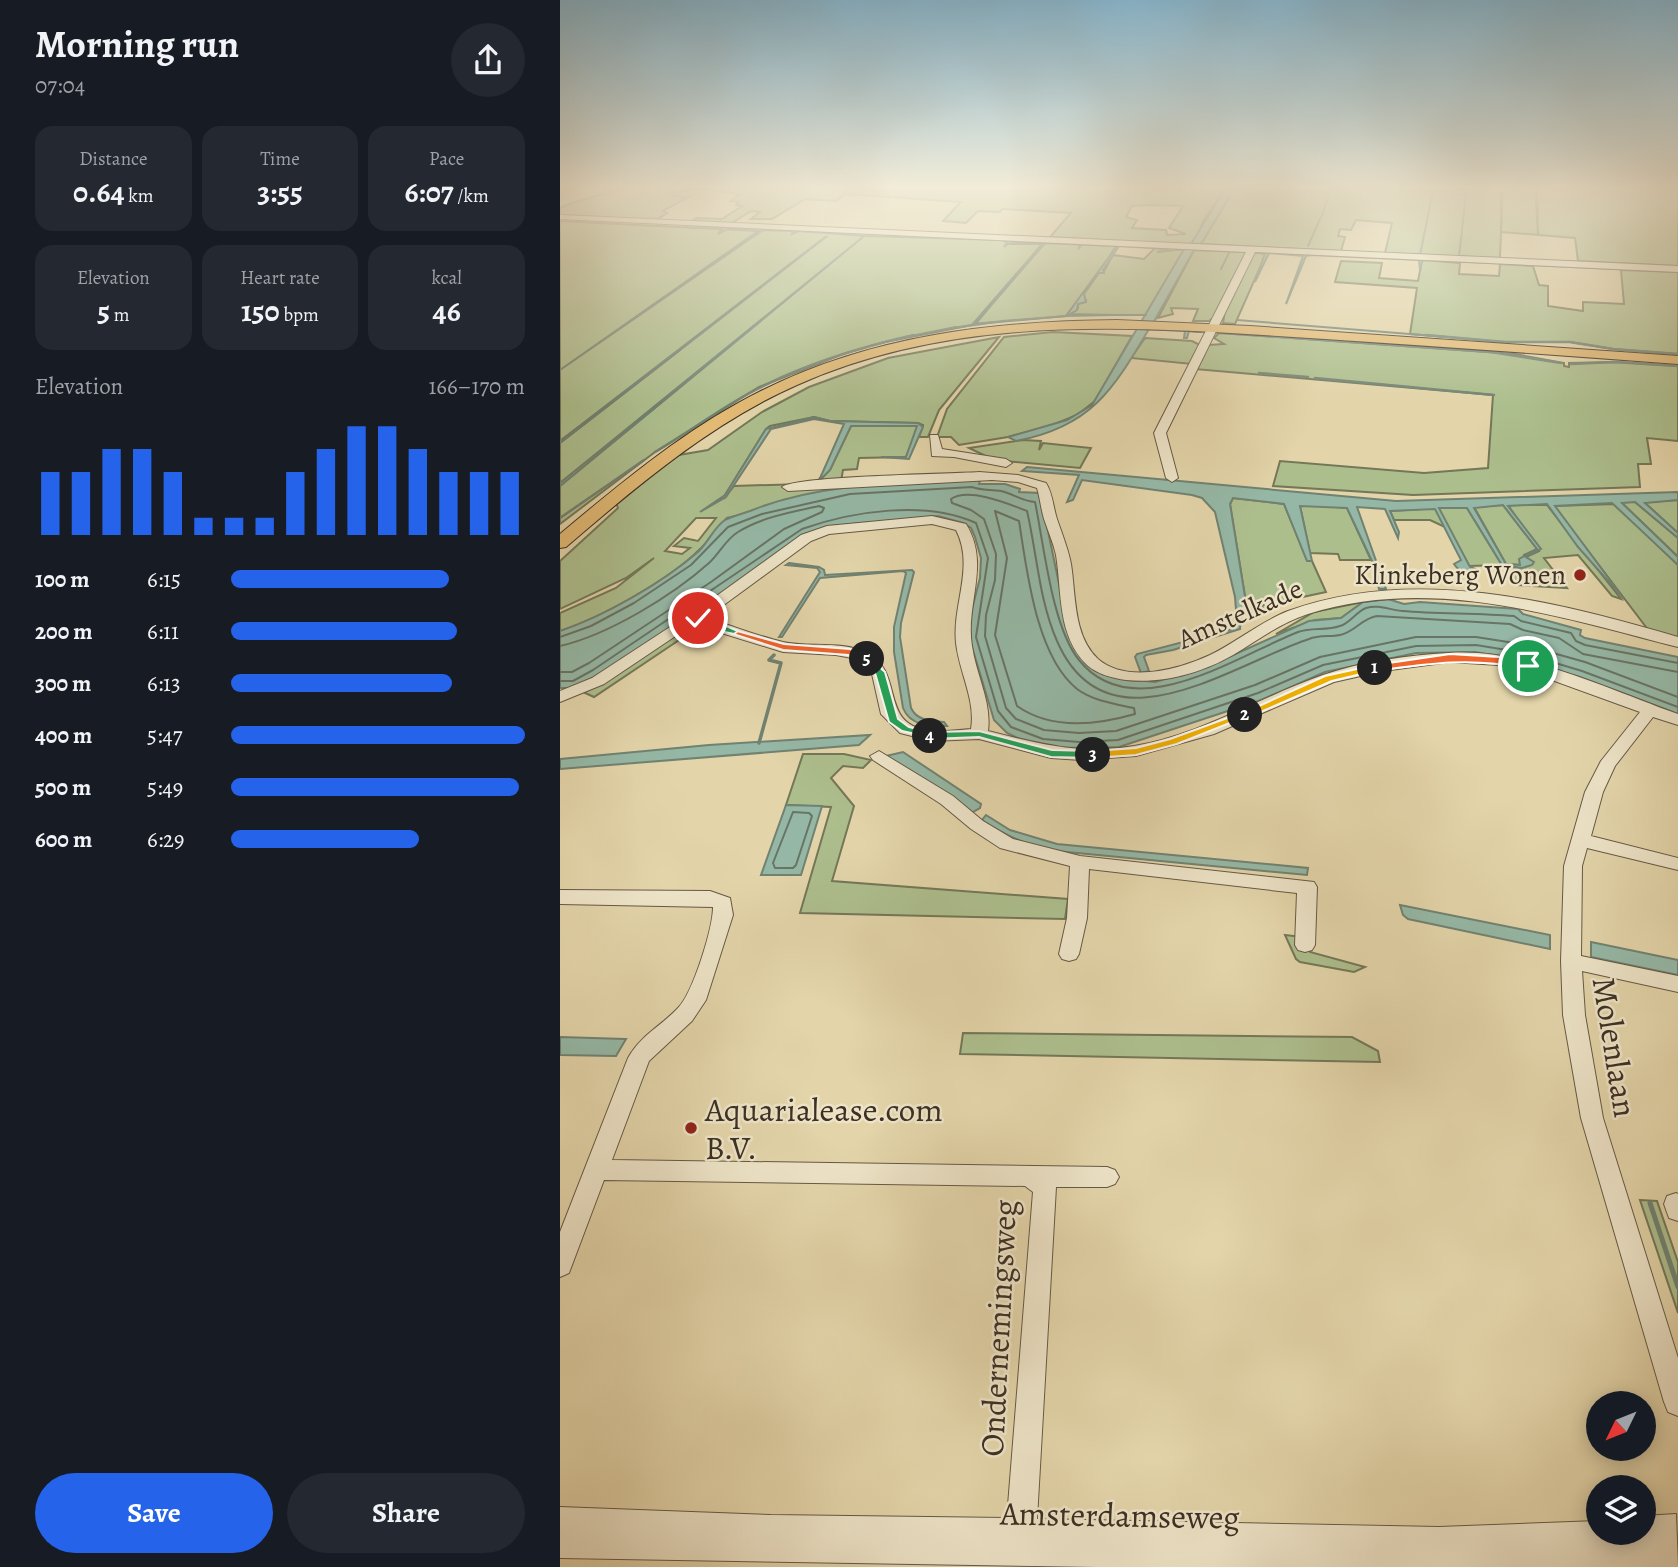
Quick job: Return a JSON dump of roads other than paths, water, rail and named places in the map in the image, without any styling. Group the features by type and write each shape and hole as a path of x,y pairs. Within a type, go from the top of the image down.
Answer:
{"main road":[{"path":"560,543 691,442 752,401 789,382 850,359 893,346 958,333 1026,324 1135,320 1678,360"}],"street":[{"path":"1172,478 1160,433 1247,259"},
{"path":"1444,259 1678,269"},
{"path":"934,438 936,453 954,453 1006,463"},
{"name":"Amstelkade","path":"789,487 864,480 980,477 1016,479 1042,486 1062,554 1071,623 1078,642 1094,663 1125,675 1164,674 1190,667 1213,659 1300,612 1345,600 1386,594 1507,601 1627,627 1678,642"},
{"path":"695,623 702,613 806,538 827,530 932,520 961,527 971,549 972,573 963,635 966,661 982,721 979,734"},
{"path":"560,697 598,681 678,628 695,623 715,625 783,647 836,650 862,656 880,672 889,715 900,725 932,736 979,734 1051,753 1081,755 1136,751 1208,730 1329,678 1383,666 1450,657 1499,660 1528,666 1678,720"},
{"name":"Molenlaan","path":"1650,710 1607,765 1594,792 1580,840 1572,886 1571,961 1574,1016 1592,1118 1672,1370 1678,1402"},
{"path":"879,756 1007,844 1080,862 1307,887 1305,945"},
{"path":"1580,840 1678,864"},
{"path":"1069,954 1077,918 1080,862"},
{"path":"560,897 710,898 723,903 723,915 698,993 691,1008 647,1045 639,1058 560,1265"},
{"path":"1571,961 1678,984"},
{"name":"Ondernemingsweg","path":"596,1170 1107,1177"},
{"name":"Ondernemingsweg","path":"1021,1533 1045,1188 1030,1176"},
{"name":"Amsterdamseweg","path":"560,1522 729,1528 1362,1540 1553,1541 1586,1537"},
{"name":"Amsterdamseweg","path":"1656,1532 1678,1535"},
{"name":"Amsterdamseweg","path":"560,1543 1265,1554 1678,1535"}],"water":[{"path":"718,259 721,259 560,370"},
{"path":"796,259 797,259 560,443"},
{"path":"836,259 836,259 560,486 560,483"},
{"path":"1031,259 975,324 1004,321 953,328 972,325"},
{"path":"1107,259 1110,259 1103,270 1104,273 1099,273 1084,294 1086,302 1078,304 1077,310 1070,314 1111,315 1066,316"},
{"path":"1178,259 1189,259 1151,327 1201,332 1189,331 1187,338 1184,338 1185,331 1149,329 1111,388 1082,415 1042,435 1016,441 1008,437 1067,420 1092,405"},
{"path":"1263,259 1266,259 1255,282"},
{"path":"1302,259 1305,259 1286,304"},
{"path":"1400,259 1459,259 1678,272 1424,260 1420,271 1419,260"},
{"path":"814,417 830,421 918,423 923,427 909,459 881,457 906,457 917,426 851,426 830,470 822,478 844,424 814,419 771,429 726,497 700,512 725,495 766,429"},
{"path":"1027,467 1396,501 1678,492 1678,500 1645,503 1678,533 1678,538 1635,502 1622,503 1678,557 1678,565 1612,503 1555,506 1624,599 1578,547 1547,504 1508,506 1541,549 1526,557 1534,562 1532,565 1522,568 1502,565 1467,508 1439,508 1470,567 1478,570 1475,572 1464,572 1454,564 1461,560 1435,509 1390,511 1399,532 1398,538 1385,509 1357,507 1386,589 1379,589 1373,563 1347,508 1300,506 1312,561 1307,561 1284,504 1233,498 1230,504 1247,609 1268,608 1241,613 1240,629 1173,650 1146,655 1144,657 1149,671 1141,673 1135,657 1137,654 1233,629 1237,622 1235,597 1215,512 1202,498 1192,495 1082,480 1073,500 1067,502 1079,475 1022,471","holes":["1503,505 1537,549 1519,559 1520,565 1506,564 1474,508"]},
{"path":"980,480 979,484 1005,484 1020,489 1019,492 1040,493 1067,622 1091,667 1102,674 1155,682 1222,660 1309,621 1341,618 1363,602 1388,599 1404,604 1420,602 1518,609 1523,614 1581,630 1580,635 1585,638 1678,657 1678,714 1580,677 1517,659 1475,652 1416,653 1325,672 1261,700 1119,747 1059,748 1024,741 1007,733 994,720 969,637 971,613 980,578 981,558 975,537 971,528 963,523 938,516 832,526 597,676 574,688 560,688 560,631 614,608 668,575 698,552 721,523 728,519 778,501 835,489"},
{"path":"789,563 819,567 824,570 825,575 912,570 914,572 900,637 911,708 921,718 944,722 947,726 916,722 903,708 894,652 894,627 906,573 903,571 820,578 782,637 779,637 820,572 817,568 786,565"},
{"path":"870,735 859,745 560,769 560,759 709,745"},
{"path":"903,752 981,804 980,808 971,813 886,756"},
{"path":"786,805 822,806 801,875 761,875"},
{"path":"986,815 1010,830 1057,844 1308,868 1307,875 1046,850 997,830 982,820"},
{"path":"1400,905 1550,935 1550,949 1408,919 1403,915"},
{"path":"1591,942 1678,960 1678,975 1591,957"},
{"path":"560,1037 626,1039 616,1056 560,1055"}],"waterway":[{"path":"1221,269 1226,259"},
{"path":"1078,315 1146,315"},
{"path":"1002,321 1067,316"},
{"path":"1237,320 1447,337"},
{"path":"907,337 956,327"},
{"path":"1219,333 1280,337"},
{"path":"907,337 914,335"},
{"path":"1254,335 1491,352 1561,363"},
{"path":"1426,335 1505,342 1570,342 1613,349 1678,354"},
{"path":"655,452 734,402 786,375 849,352 907,337"},
{"path":"1571,364 1614,362 1678,366"},
{"path":"1259,373 1308,377"},
{"path":"1315,378 1494,395"},
{"path":"560,518 644,460"},
{"path":"759,743 781,663 769,660 774,655"},
{"path":"1650,1203 1678,1287"}],"place":[{"name":"Klinkeberg Wonen","path":"1580,575"},
{"name":"Aquarialease.com B.V.","path":"691,1128"}]}
